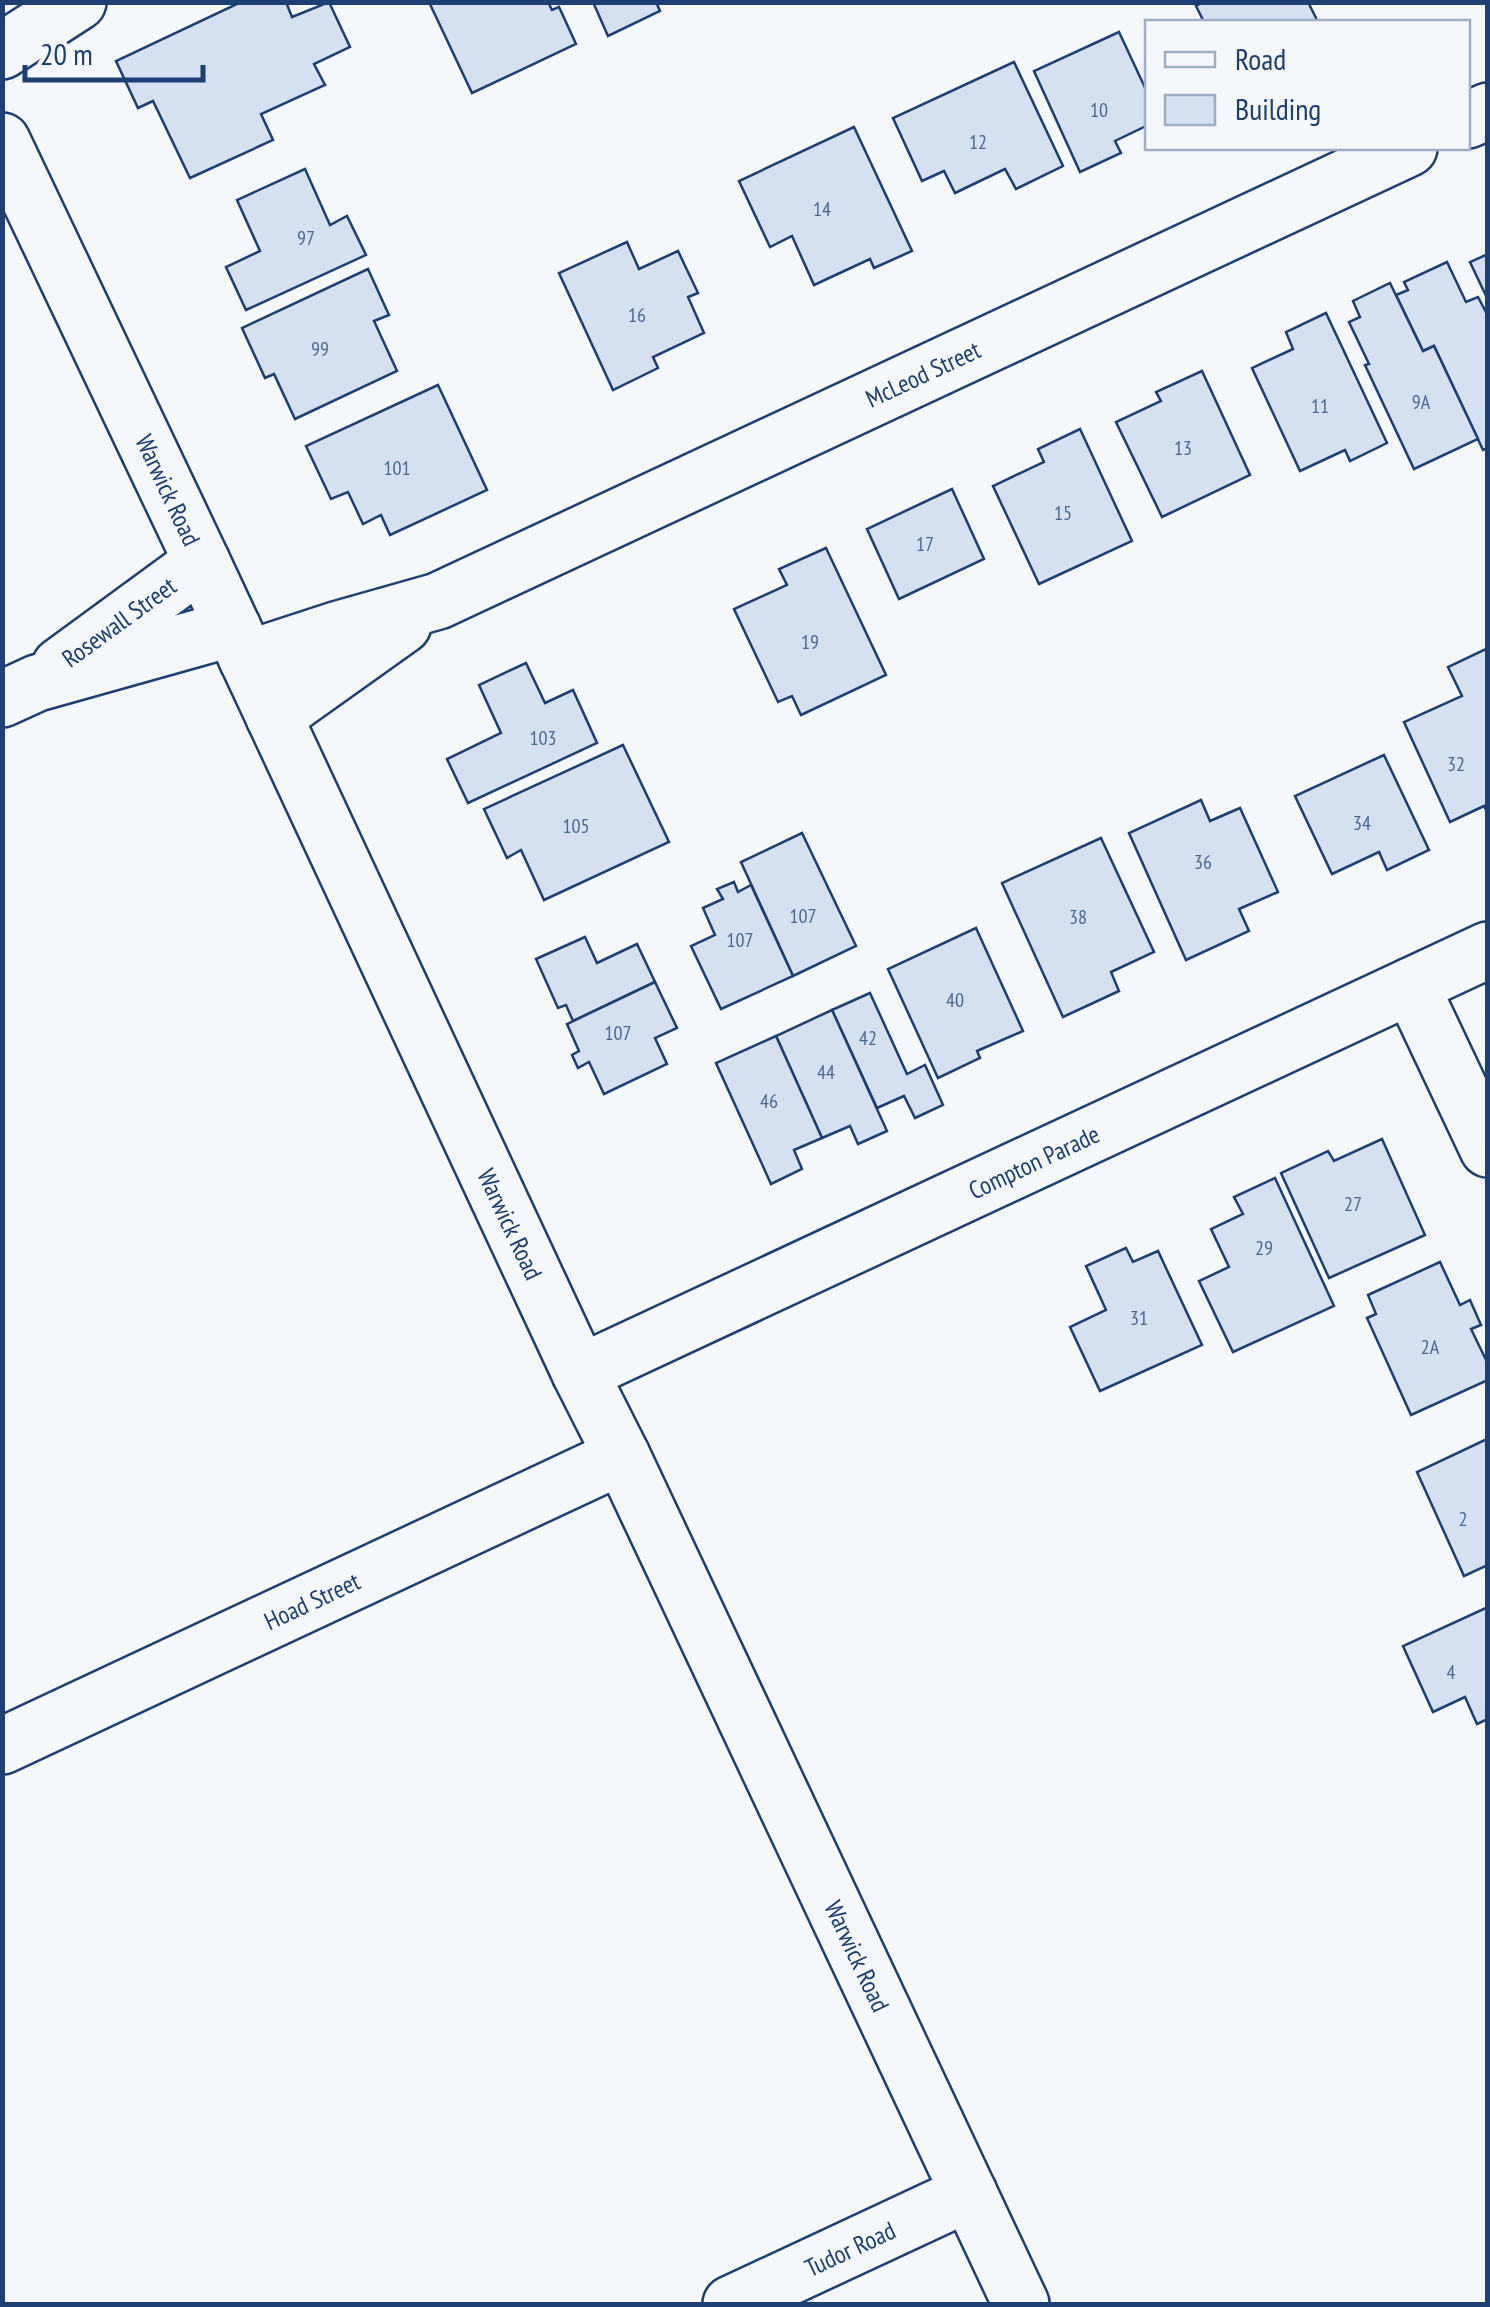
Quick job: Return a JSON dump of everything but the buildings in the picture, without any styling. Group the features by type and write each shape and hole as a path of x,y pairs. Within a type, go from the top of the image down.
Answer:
{"street":[{"path":"2,51 78,2"},
{"name":"Warwick Road","path":"2,142 1021,2304"},
{"name":"McLeod Street","path":"240,643 339,628 438,601 1405,150"},
{"name":"Rosewall Street","path":"20,691 202,562"},
{"name":"McLeod Street","path":"274,717 438,601"},
{"name":"Rosewall Street","path":"20,691 240,643"},
{"name":"Compton Parade","path":"580,1373 1488,950"},
{"path":"1411,986 1488,1149"},
{"name":"Hoad Street","path":"2,1746 622,1456"},
{"name":"Tudor Road","path":"731,2304 969,2194"}]}
